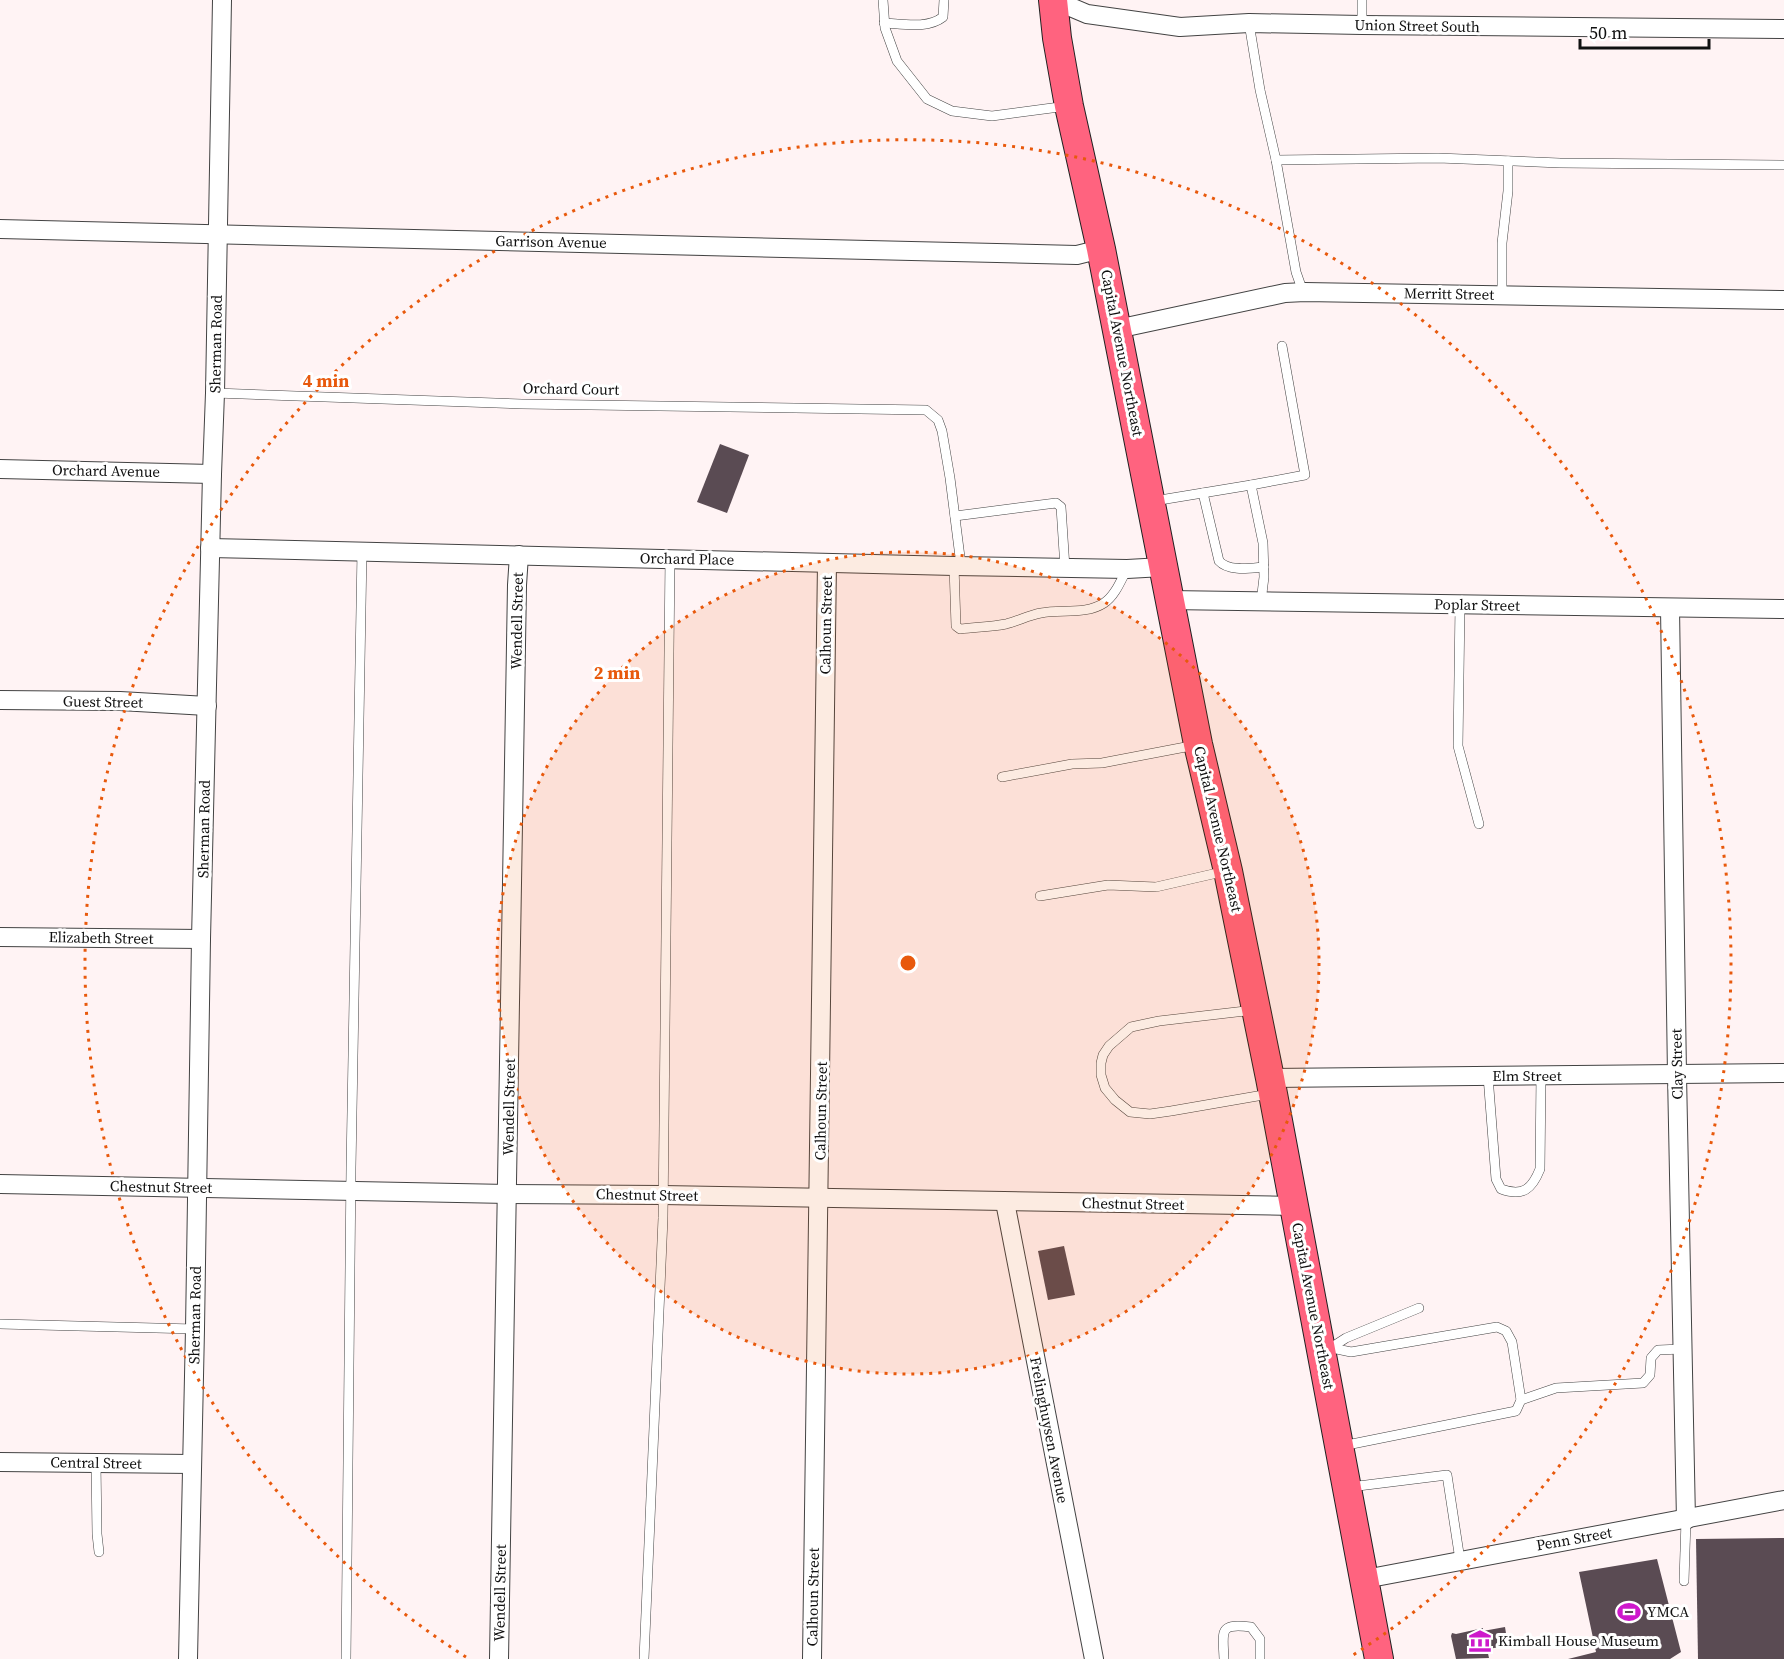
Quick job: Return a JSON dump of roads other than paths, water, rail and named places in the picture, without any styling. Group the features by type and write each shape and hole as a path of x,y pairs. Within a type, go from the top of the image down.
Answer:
{"main road":[{"name":"Capital Avenue Northeast","path":"1053,0 1069,106 1101,249 1198,744 1228,871 1294,1206 1327,1349 1340,1447 1379,1659"}],"street":[{"name":"Sherman Road","path":"188,1659 222,0"},
{"name":"Union Street South","path":"1053,0 1087,14 1180,27 1249,23 1784,29"},
{"name":"Garrison Avenue","path":"0,229 1077,255 1101,249"},
{"name":"Merritt Street","path":"1117,329 1285,293 1303,292 1784,300"},
{"name":"Orchard Avenue","path":"0,469 212,474"},
{"name":"Orchard Place","path":"210,548 958,566 1127,569 1163,567"},
{"name":"Wendell Street","path":"499,1659 519,555"},
{"name":"Calhoun Street","path":"812,1659 827,563"},
{"name":"Poplar Street","path":"1169,600 1784,609"},
{"name":"Clay Street","path":"1671,608 1686,1520"},
{"name":"Guest Street","path":"0,700 207,706"},
{"name":"Elizabeth Street","path":"0,937 201,939"},
{"name":"Elm Street","path":"1272,1086 1488,1076 1784,1073"},
{"name":"Chestnut Street","path":"0,1184 1294,1206"},
{"name":"Frelinghuysen Avenue","path":"1005,1202 1094,1659"},
{"name":"Central Street","path":"0,1462 192,1464"},
{"name":"Penn Street","path":"1365,1579 1784,1500"}],"lane":[{"path":"884,0 884,23 897,61 927,99 951,111 993,116 1069,106"},
{"path":"884,23 936,23 943,17 944,0"},
{"path":"1362,0 1362,25"},
{"path":"1249,23 1296,272 1303,292"},
{"path":"1276,160 1437,158 1560,163 1784,165"},
{"path":"1503,295 1502,243 1508,191 1508,161"},
{"path":"1150,502 1305,475 1282,346"},
{"name":"Orchard Court","path":"215,393 534,404 926,410 938,420 942,431 955,516"},
{"path":"1251,484 1263,543 1264,567 1261,602"},
{"path":"1203,493 1219,561 1222,565 1233,568 1264,567"},
{"path":"1065,568 1061,507 1056,503 955,516 958,566 956,626 960,629 1006,624 1037,614 1097,607 1112,596 1127,569"},
{"path":"346,1659 350,1191 362,551"},
{"path":"644,1659 662,1195 670,558"},
{"path":"1461,605 1458,746 1479,824"},
{"path":"1002,777 1072,764 1102,763 1198,744"},
{"path":"1040,896 1108,885 1156,887 1228,871"},
{"path":"1256,1009 1159,1021 1131,1027 1109,1046 1103,1055 1101,1075 1105,1088 1130,1112 1150,1114 1272,1086"},
{"path":"1488,1076 1496,1179 1501,1189 1511,1193 1524,1191 1534,1183 1540,1169 1541,1075"},
{"path":"1327,1349 1346,1338 1419,1308"},
{"path":"0,1324 195,1329"},
{"path":"1327,1349 1351,1352 1497,1327 1506,1331 1512,1342 1521,1400 1516,1411 1340,1447"},
{"path":"1521,1400 1556,1388 1642,1383 1650,1375 1651,1358 1658,1350 1682,1349"},
{"path":"96,1463 96,1522 99,1552"},
{"path":"1347,1487 1447,1475 1460,1560"},
{"path":"1684,1581 1686,1520"},
{"path":"1224,1659 1223,1634 1233,1625 1251,1627 1260,1639 1260,1659"}],"place":[{"name":"YMCA","path":"1629,1612"},
{"name":"Kimball House Museum","path":"1480,1641"}]}
